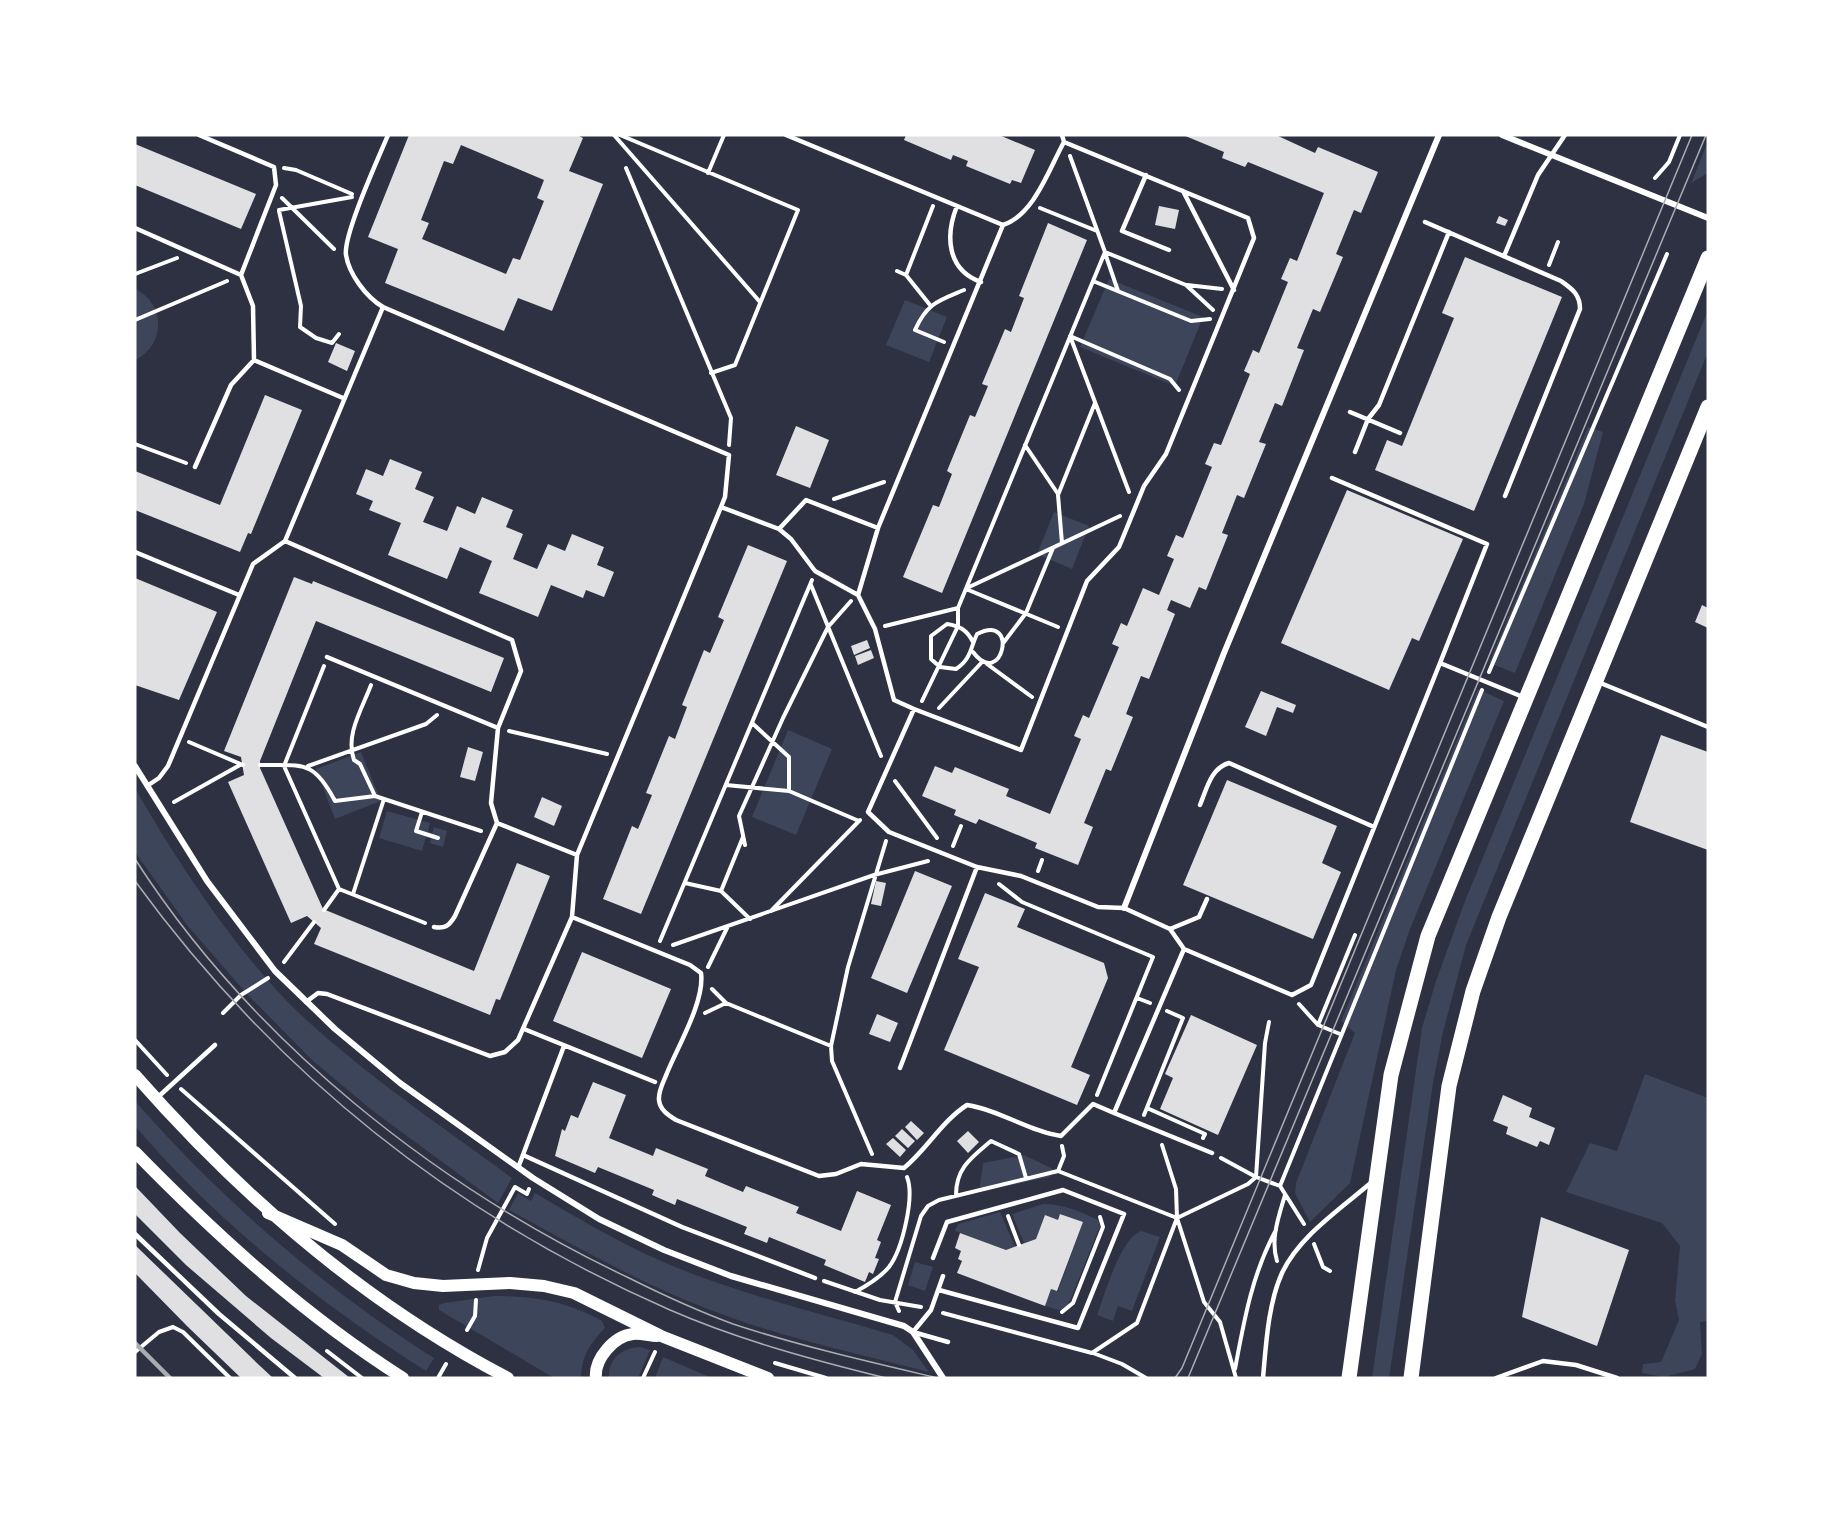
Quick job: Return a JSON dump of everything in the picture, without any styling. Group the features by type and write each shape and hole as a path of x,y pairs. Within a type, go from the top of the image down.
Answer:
{"main road":[{"path":"1349,1378 1391,1075 1416,976 1443,897 1708,258"},
{"path":"1411,1378 1449,1086 1473,991 1499,917 1708,407"},
{"path":"135,1075 268,1213 338,1269 419,1328 508,1378"},
{"path":"135,1152 196,1215 252,1265 339,1334 403,1378"},
{"path":"268,1213 342,1245 386,1275 414,1283 434,1285 510,1282 544,1286 574,1293 661,1336 768,1378"},
{"path":"596,1378 600,1360 608,1348 618,1340 632,1334 661,1336"}],"street":[{"path":"1124,908 1224,653 1440,135"},
{"path":"1502,135 1708,218"},
{"path":"135,766 207,881 275,971 306,1002 400,1083 518,1168 599,1219 673,1253 731,1276 904,1326 913,1332 943,1378"}],"lane":[{"path":"199,135 274,167 276,185 241,275"},
{"path":"306,1002 318,993 327,994 490,1056 505,1052 518,1040 572,917 577,855 620,756 725,497 729,454 383,307 364,293 346,255 349,235 388,135"},
{"path":"786,135 1003,225 1014,221 1030,204 1064,142 1062,135"},
{"path":"1504,256 1538,175 1565,135"},
{"path":"721,507 779,529 791,539 815,571 858,595 875,629 894,700 1021,750 1087,581 1119,547 1144,486 1166,454 1254,238 1248,219 1064,142"},
{"path":"1146,175 1122,231 1169,250"},
{"path":"1183,191 1234,290"},
{"path":"957,206 951,222 950,241 956,262 964,276 981,282"},
{"path":"1425,222 1546,274 1575,292 1580,309 1505,496"},
{"path":"858,595 878,528 1003,225"},
{"path":"135,228 241,275 254,306 254,360 231,385 195,467"},
{"path":"1355,452 1368,419 1379,405 1449,232"},
{"path":"147,786 159,778 168,766 254,564 285,541 383,307"},
{"path":"254,360 343,398"},
{"path":"1350,412 1400,433"},
{"path":"914,709 868,812 889,832 977,867 1022,876 1098,907 1124,908 1170,929 1184,949 1292,995 1311,985 1487,544 1332,478"},
{"path":"779,529 806,500 878,528"},
{"path":"285,541 512,640 521,671 498,728 491,803 497,823 455,916 449,925 442,929 434,927"},
{"path":"135,552 239,595"},
{"path":"327,657 498,728"},
{"path":"1440,663 1526,698"},
{"path":"1596,681 1708,727"},
{"path":"1200,805 1213,773 1229,763 1374,827"},
{"path":"497,823 577,855"},
{"path":"900,1068 977,867"},
{"path":"1170,929 1199,917 1207,899"},
{"path":"572,917 656,951 701,973 703,985 662,1085 659,1100 663,1112 676,1120 819,1176 836,1174 861,1164 904,1168 954,1113 967,1105 981,1107 1048,1134 1060,1136 1093,1104 1212,1153"},
{"path":"1114,1113 1184,949"},
{"path":"524,1029 654,1082"},
{"path":"156,1099 215,1045"},
{"path":"518,1168 564,1046"},
{"path":"523,1155 682,1227 814,1278"},
{"path":"1263,1378 1266,1342 1281,1274 1295,1252 1311,1235 1377,1178"},
{"path":"933,1258 947,1222 1063,1190 1124,1214 1078,1328 939,1290"},
{"path":"135,1234 219,1314 295,1378"},
{"path":"943,1276 932,1310 913,1332 948,1342"},
{"path":"1496,1378 1543,1361 1576,1365 1617,1378"}],"path":[{"path":"614,135 760,302"},
{"path":"620,135 798,210 735,365 711,373"},
{"path":"708,172 724,135"},
{"path":"1655,178 1669,162 1680,135"},
{"path":"1064,142 1119,292"},
{"path":"264,213 355,196 296,170 274,167"},
{"path":"626,168 731,418 729,454"},
{"path":"274,190 334,249 346,255"},
{"path":"274,190 301,306 300,327 316,338 332,343 339,334"},
{"path":"906,275 936,197"},
{"path":"1030,204 1098,232"},
{"path":"1546,274 1558,242"},
{"path":"914,709 925,698 958,626 958,608 1105,252"},
{"path":"1105,252 1186,285 1234,290"},
{"path":"135,274 192,253"},
{"path":"1212,1153 1257,1177 1280,1186 1485,681 1667,254"},
{"path":"897,271 906,275 930,305"},
{"path":"135,320 241,275"},
{"path":"1093,281 1191,321 1222,319"},
{"path":"954,345 915,330 922,314 930,305 981,282"},
{"path":"1186,285 1222,319"},
{"path":"1070,336 1170,379 1187,400"},
{"path":"966,589 1135,508 1070,336"},
{"path":"1062,543 1058,495 1095,402"},
{"path":"135,444 195,467"},
{"path":"1025,445 1058,495"},
{"path":"825,508 831,501 884,482 898,482"},
{"path":"1004,642 1026,613 1054,547"},
{"path":"656,951 815,571"},
{"path":"811,584 887,770 949,855"},
{"path":"966,589 1067,631"},
{"path":"745,845 739,816 772,741 828,627 858,595"},
{"path":"875,629 958,608"},
{"path":"932,716 983,662 999,658 1004,651 1004,642 1000,635 984,630 977,634 973,642 973,652 966,663 956,669 940,667 931,659 931,636 947,624 958,626 968,633 973,642"},
{"path":"973,652 1039,703"},
{"path":"327,657 284,766 339,889 434,927"},
{"path":"374,677 350,738 350,749 375,796"},
{"path":"260,765 307,766 426,724 448,707"},
{"path":"752,723 789,757 789,791"},
{"path":"498,728 620,756"},
{"path":"174,802 241,765 180,738"},
{"path":"307,766 322,777 335,801 375,796 491,834"},
{"path":"726,785 789,791 859,821"},
{"path":"353,894 384,799"},
{"path":"422,812 416,831 438,838"},
{"path":"768,913 868,812"},
{"path":"949,855 961,826"},
{"path":"876,1165 832,1060 831,1046 848,968 874,875 889,832"},
{"path":"721,891 743,837"},
{"path":"656,951 874,875 949,855"},
{"path":"977,867 1022,902 1153,957 1093,1104"},
{"path":"685,884 721,891 750,919"},
{"path":"324,910 339,889"},
{"path":"286,960 314,922"},
{"path":"701,973 710,966 728,926"},
{"path":"1318,1025 1355,935"},
{"path":"223,1013 241,995 266,979"},
{"path":"703,985 713,989 726,1004 831,1046"},
{"path":"1292,995 1318,1025 1340,1035"},
{"path":"1137,998 1183,1018 1140,1124"},
{"path":"693,1011 702,1014 726,1004"},
{"path":"1092,1353 1137,1323 1177,1218 1248,1184 1257,1177 1265,1043 1269,1022"},
{"path":"135,1040 174,1083 340,1228"},
{"path":"1157,1130 1176,1189 1177,1218 1204,1302 1220,1322 1236,1378"},
{"path":"1058,1171 1064,1156 1060,1136"},
{"path":"956,1195 956,1181 963,1165 991,1141 1019,1154 1026,1179"},
{"path":"855,1292 881,1276 898,1251 910,1198 909,1182 904,1168"},
{"path":"904,1326 895,1302 921,1216 934,1203 956,1195 1058,1171 1177,1218"},
{"path":"478,1271 487,1238 515,1187 527,1194 534,1178"},
{"path":"1235,1370 1249,1299 1262,1255 1275,1230 1285,1194"},
{"path":"1015,1209 1006,1212 1019,1245"},
{"path":"1060,1313 1073,1303 1103,1227 1101,1218 1090,1213"},
{"path":"1275,1230 1274,1252 1281,1274"},
{"path":"471,1271 489,1270"},
{"path":"814,1278 855,1292 1092,1353 1122,1364 1146,1378"},
{"path":"467,1330 475,1316 476,1300"},
{"path":"135,1352 159,1332 172,1327 183,1332 230,1378"},
{"path":"327,1351 362,1378"},
{"path":"643,1378 654,1352"},
{"path":"438,1378 446,1364"}],"shaded area":[{"path":"1708,141 1708,173 1691,183"},
{"path":"1109,279 1203,317 1175,386 1080,347"},
{"path":"135,289 145,295 152,304 157,314 158,324 157,335 152,345 135,360"},
{"path":"905,300 947,317 929,362 886,345"},
{"path":"1708,310 1708,352 1466,945 1443,1032 1433,1083 1389,1378 1372,1378 1422,1028 1436,981 1465,901"},
{"path":"1588,427 1603,432 1584,504 1515,673 1489,663"},
{"path":"1054,512 1089,526 1072,569 1037,554"},
{"path":"1478,689 1504,701 1410,929 1396,970 1350,1183 1310,1222 1295,1193 1296,1183 1355,1033 1341,1021"},
{"path":"788,730 832,749 796,835 752,817"},
{"path":"361,752 381,801 335,819 316,769"},
{"path":"135,788 189,876 231,935 253,963 299,1013 350,1057 512,1178 498,1203 373,1111 312,1060 247,994 187,925 135,852"},
{"path":"387,811 430,823 428,832 432,833 434,827 447,831 443,847 430,843 431,838 426,837 422,851 379,838"},
{"path":"1645,1074 1708,1098 1708,1321 1700,1322 1702,1354 1695,1369 1664,1377 1642,1373 1643,1364 1661,1362 1679,1320 1675,1300 1680,1246 1662,1223 1566,1192 1590,1143 1617,1151"},
{"path":"135,1101 203,1173 275,1240 352,1302 434,1358 426,1371 347,1318 309,1289 200,1196 135,1126"},
{"path":"1024,1155 1053,1169 1049,1177 979,1192 983,1163"},
{"path":"518,1193 531,1201 535,1193 627,1245 687,1272 775,1301 893,1335 913,1350 929,1372 783,1334 735,1319 677,1296 620,1269 509,1210"},
{"path":"1043,1204 1058,1205 1078,1211 1098,1220 1100,1226 1070,1301 1066,1308 1058,1310 1045,1306 1051,1289 1058,1291 1083,1222 1061,1214 1058,1220 1045,1215 1036,1239 1024,1243 1012,1214"},
{"path":"1000,1212 1015,1247 1006,1250 955,1231 958,1224"},
{"path":"1141,1231 1160,1237 1132,1311 1118,1306 1113,1321 1097,1315 1120,1256 1133,1236"},
{"path":"915,1262 933,1267 925,1291 908,1285"},
{"path":"494,1296 523,1297 563,1304 602,1321 605,1328 587,1351 581,1378 554,1378 439,1310 439,1305 444,1303"},
{"path":"640,1347 650,1350 638,1378 609,1378 611,1365 617,1356 627,1350"},
{"path":"663,1357 712,1378 655,1378"}],"building":[{"path":"409,135 577,135 583,138 569,171 603,184 552,311 518,298 504,331 385,283 398,249 368,237","holes":["461,145 544,180 537,198 544,201 520,260 513,258 506,274 422,239 429,223 421,220 444,161 453,164"]},
{"path":"906,135 999,135 1035,150 1021,183 1012,180 1010,184 966,166 968,161 953,155 951,160 904,140"},
{"path":"1183,135 1276,135 1315,153 1318,147 1378,172 1361,213 1354,210 1336,254 1343,257 1320,312 1313,309 1297,348 1304,350 1282,406 1275,403 1259,442 1266,444 1244,498 1237,495 1222,533 1228,535 1206,590 1199,587 1190,608 1171,600 1167,610 1175,614 1149,679 1141,676 1126,714 1133,717 1111,771 1106,769 1084,823 1093,827 1078,865 1035,848 1037,843 979,819 976,824 954,815 956,810 922,796 935,766 952,773 955,767 1009,789 1006,796 1050,814 1081,739 1074,736 1083,715 1089,718 1119,647 1112,644 1121,623 1127,626 1143,588 1159,595 1174,559 1167,556 1176,535 1183,538 1212,467 1205,464 1214,443 1221,445 1250,374 1244,371 1253,350 1259,353 1288,282 1281,279 1290,258 1297,261 1324,193 1248,162 1245,167 1222,158 1224,152"},
{"path":"135,144 256,194 241,229 135,185"},
{"path":"1159,206 1179,210 1175,229 1155,225"},
{"path":"1499,216 1508,220 1505,226 1496,223"},
{"path":"1048,223 1087,240 942,593 903,577 933,505 939,507 952,474 947,471 970,415 975,417 988,386 982,384 1005,329 1011,332 1024,298 1019,296"},
{"path":"1465,257 1562,297 1474,511 1375,470 1387,440 1402,446 1454,318 1442,313"},
{"path":"336,343 355,351 347,371 328,362"},
{"path":"265,395 302,410 251,534 248,533 240,552 135,510 135,471 220,505"},
{"path":"796,426 829,440 810,488 776,475"},
{"path":"390,459 422,472 415,489 434,497 423,522 447,531 457,506 475,514 482,497 513,510 506,527 523,534 513,559 537,569 548,544 565,551 572,534 604,547 597,565 614,572 604,597 586,590 583,598 551,585 538,617 479,593 492,561 460,547 447,579 388,555 401,523 369,510 373,501 356,494 366,469 383,476"},
{"path":"1347,490 1463,539 1419,641 1412,638 1389,690 1281,643"},
{"path":"748,545 787,561 641,914 603,899 632,826 638,829 652,795 646,793 669,736 675,739 687,707 682,705 704,650 710,653 724,620 718,617"},
{"path":"294,577 312,584 313,581 504,658 491,692 316,621 260,761 260,768 323,909 474,971 517,863 550,876 500,1000 496,999 490,1015 314,944 321,928 307,916 291,923 228,782 244,775 241,757 224,751"},
{"path":"135,578 217,612 179,700 135,685"},
{"path":"1702,605 1708,608 1708,628 1695,622"},
{"path":"867,640 870,648 854,655 851,646"},
{"path":"871,650 874,658 858,665 855,656"},
{"path":"1261,691 1296,705 1293,713 1277,707 1266,736 1245,727"},
{"path":"1661,735 1708,752 1708,850 1630,822"},
{"path":"468,747 483,752 475,781 460,777"},
{"path":"1227,780 1337,826 1322,863 1341,872 1313,939 1183,885"},
{"path":"542,797 562,806 554,826 534,817"},
{"path":"915,871 952,886 907,993 871,978"},
{"path":"876,881 886,883 881,906 871,904"},
{"path":"985,893 1025,909 1017,927 1104,963 1108,978 1071,1067 1090,1075 1077,1105 944,1050 979,967 958,959"},
{"path":"582,952 671,989 642,1058 553,1021"},
{"path":"877,1014 898,1023 890,1042 869,1034"},
{"path":"1191,1015 1257,1045 1218,1135 1160,1109 1173,1078 1165,1074"},
{"path":"593,1082 626,1095 609,1138 653,1156 656,1148 708,1169 705,1176 743,1192 746,1186 799,1207 796,1213 841,1231 857,1191 891,1205 877,1240 881,1242 875,1258 879,1259 873,1274 869,1272 865,1282 824,1265 826,1260 769,1237 767,1243 744,1234 747,1227 677,1199 675,1205 652,1195 654,1190 598,1167 595,1173 555,1156 562,1129 565,1131 571,1115 578,1118"},
{"path":"1503,1095 1532,1108 1529,1117 1555,1128 1549,1145 1540,1141 1537,1147 1506,1134 1508,1127 1493,1121"},
{"path":"911,1121 924,1133 917,1140 905,1127"},
{"path":"902,1129 915,1141 908,1148 895,1136"},
{"path":"968,1131 979,1142 968,1153 957,1141"},
{"path":"893,1138 906,1150 900,1157 886,1144"},
{"path":"135,1186 246,1296 350,1378 324,1378 271,1338 186,1265 135,1214"},
{"path":"1060,1214 1083,1222 1057,1291 1051,1289 1045,1306 957,1273 962,1261 958,1259 961,1251 955,1248 960,1233 1006,1250 1036,1239 1045,1215 1058,1220"},
{"path":"1541,1217 1629,1250 1597,1346 1522,1317"},
{"path":"135,1245 273,1378 241,1378 187,1326 135,1273"}],"tram line":[{"path":"1175,1378 1182,1368 1692,135"},
{"path":"1188,1378 1706,135"},
{"path":"135,859 182,925 234,988 292,1047 353,1102 418,1153 486,1199 557,1241 655,1291 720,1319 809,1347 938,1378"},
{"path":"135,881 189,951 247,1016 309,1076 374,1132 442,1183 515,1230 590,1272 670,1310 777,1349 886,1378"}],"railway":[{"path":"135,1343 170,1378"}]}
